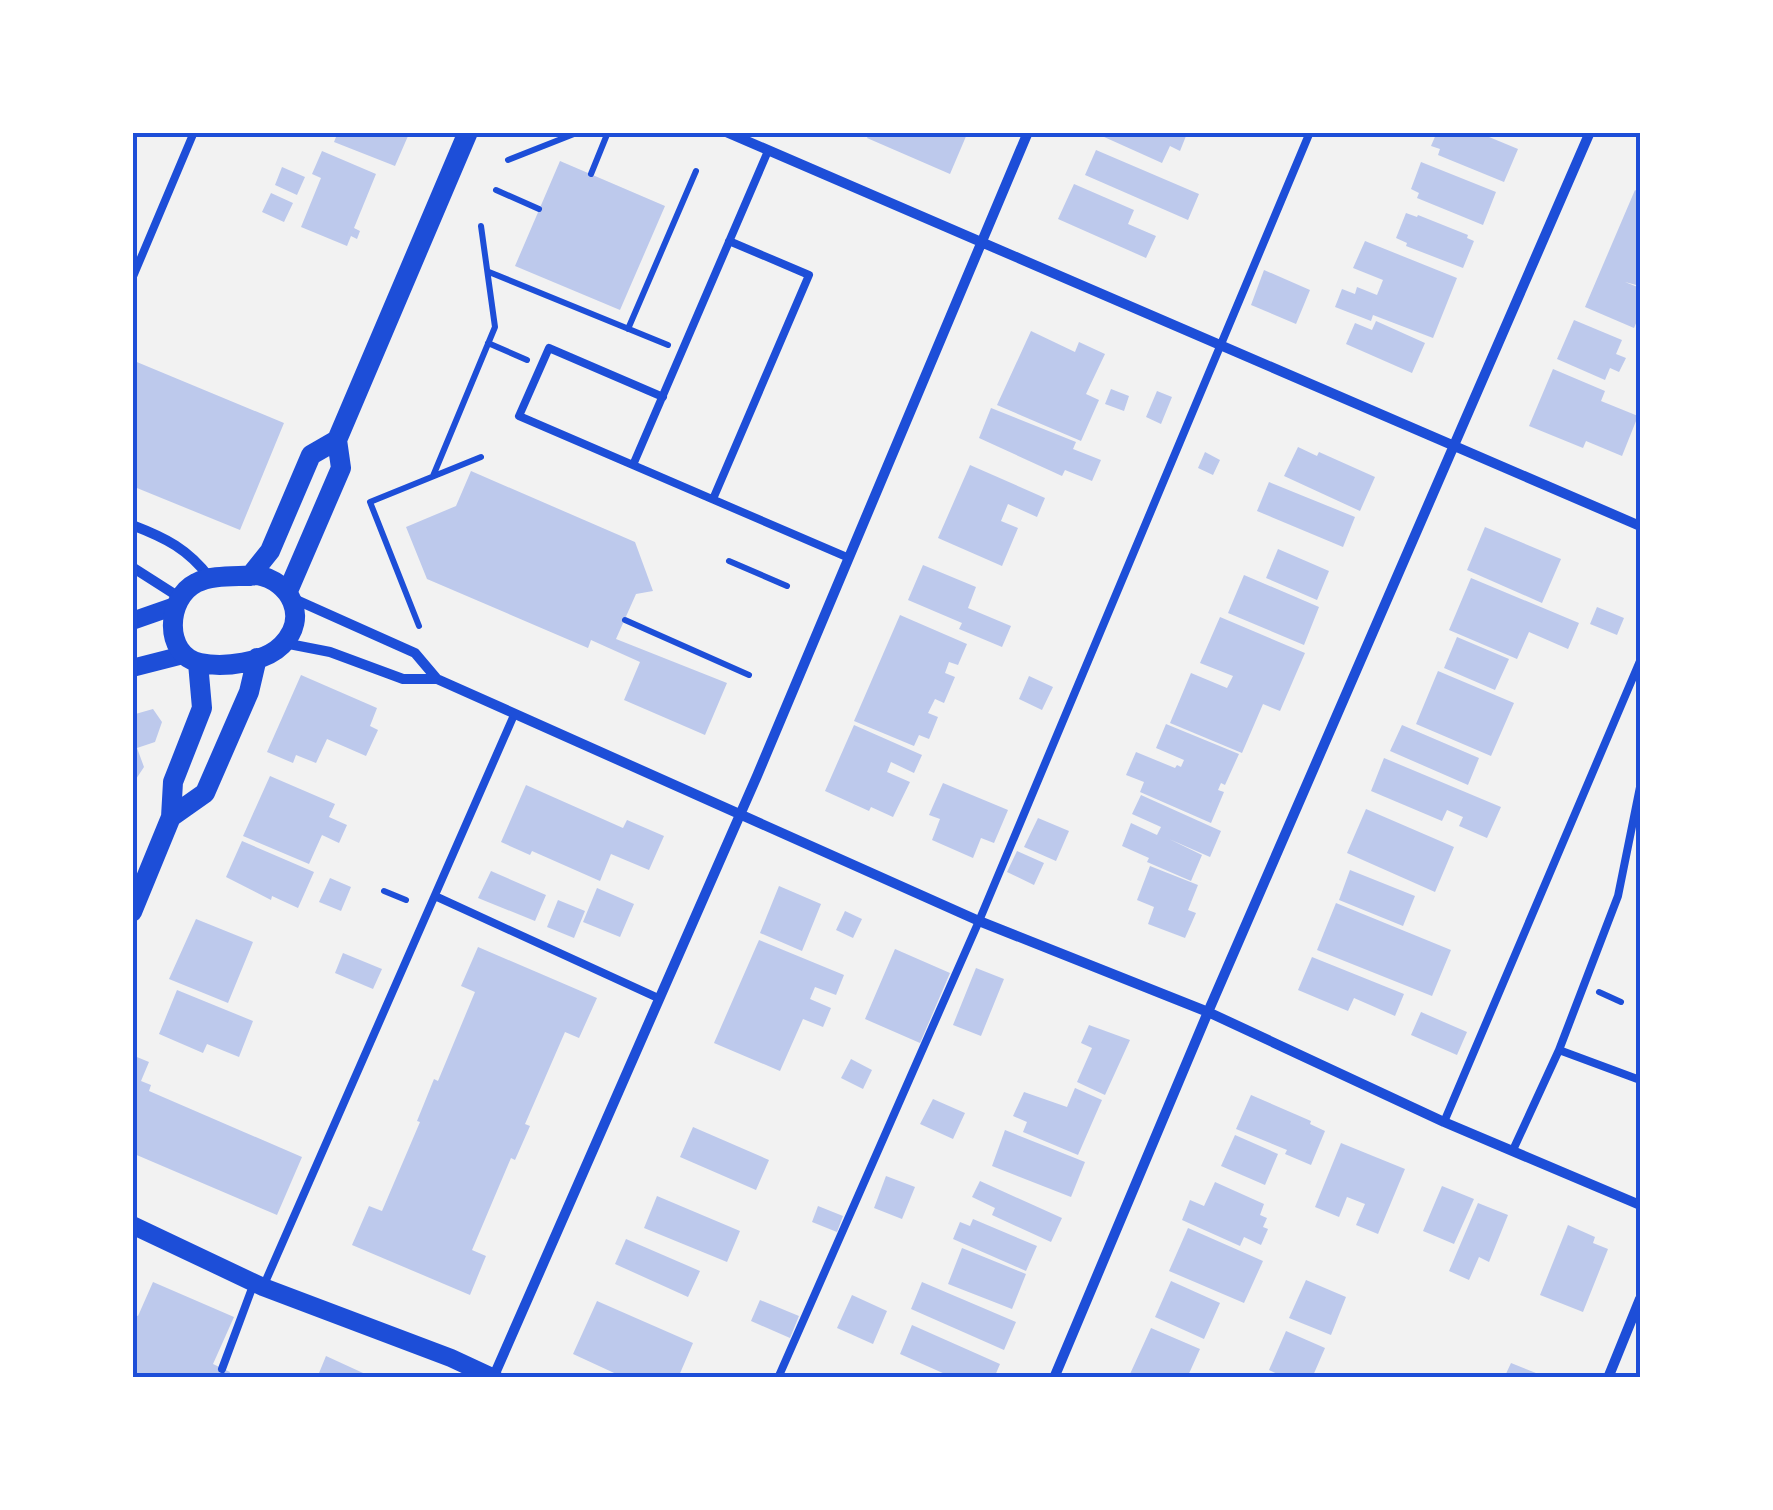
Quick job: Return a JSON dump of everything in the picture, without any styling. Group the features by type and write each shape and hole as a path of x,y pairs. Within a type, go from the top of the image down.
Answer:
{"main road":[{"path":"290,594 340,468 336,440 468,132"},
{"path":"250,576 270,551 311,455 336,440"},
{"path":"132,912 171,817 173,782 202,708 190,658 173,630 177,602 191,585 211,578 250,576 274,580 290,594 295,608 294,624 284,643 257,658 190,658"},
{"path":"171,817 205,793 249,692 257,658"}],"street":[{"path":"726,132 748,137 768,151 1640,526"},
{"path":"132,1225 258,1285 493,1377 850,558 1028,132"},
{"path":"1054,1378 1208,1012 1590,132"},
{"path":"132,525 194,556 211,578"},
{"path":"132,568 177,602"},
{"path":"290,594 416,653 437,679"},
{"path":"132,621 177,602"},
{"path":"284,643 330,652 403,678 437,679 979,921 1208,1012 1444,1122 1640,1205"},
{"path":"132,668 190,658"},
{"path":"1608,1378 1640,1299"}],"lane":[{"path":"132,279 194,132"},
{"path":"778,1378 979,921 1310,132"},
{"path":"633,465 768,151"},
{"path":"712,499 809,274 729,241"},
{"path":"663,397 549,348 519,416 850,558"},
{"path":"1444,1122 1640,660"},
{"path":"222,1368 514,715"},
{"path":"1513,1150 1558,1050 1618,896 1640,788"},
{"path":"435,896 658,998"},
{"path":"1558,1050 1640,1080"}],"path":[{"path":"508,160 578,132"},
{"path":"591,174 608,132"},
{"path":"628,328 696,170"},
{"path":"496,190 539,209"},
{"path":"433,476 495,327 481,226"},
{"path":"488,272 659,342"},
{"path":"488,344 519,356"},
{"path":"419,626 368,500 481,457"},
{"path":"729,561 786,586"},
{"path":"625,620 749,674"},
{"path":"384,891 406,900"},
{"path":"1595,990 1621,1002"}],"building":[{"path":"338,132 400,132 408,136 395,166 334,142"},
{"path":"870,132 967,134 950,174 867,138"},
{"path":"1093,132 1177,132 1186,136 1180,151 1170,146 1162,163"},
{"path":"1437,132 1477,132 1518,149 1504,182 1438,155 1440,149 1431,146"},
{"path":"1096,150 1199,194 1188,220 1085,175"},
{"path":"322,151 376,174 354,228 360,231 357,239 351,236 347,246 301,227 321,178 312,174"},
{"path":"560,161 665,206 620,310 515,266"},
{"path":"1421,162 1496,192 1483,225 1417,198 1419,193 1411,189"},
{"path":"282,167 305,177 297,195 275,185"},
{"path":"1074,184 1134,210 1128,224 1156,236 1146,258 1058,219"},
{"path":"1635,190 1640,193 1640,286 1625,282 1640,288 1640,314 1634,328 1585,307"},
{"path":"271,193 293,203 284,222 262,212"},
{"path":"1406,213 1468,235 1474,241 1463,268 1406,246 1396,238"},
{"path":"1365,241 1457,278 1433,338 1373,315 1371,321 1335,307 1342,289 1355,294 1357,287 1377,295 1383,280 1353,268"},
{"path":"1264,270 1310,290 1296,324 1251,305"},
{"path":"1574,320 1622,340 1616,354 1626,358 1619,372 1610,368 1605,380 1557,359"},
{"path":"1376,321 1425,343 1412,373 1346,344 1355,323 1372,330"},
{"path":"1031,331 1075,352 1079,342 1105,354 1086,394 1099,400 1081,441 997,405"},
{"path":"132,360 284,423 240,530 132,486"},
{"path":"1553,369 1605,391 1601,401 1638,416 1622,456 1586,441 1583,448 1529,426"},
{"path":"1111,389 1129,396 1124,411 1105,404"},
{"path":"1157,391 1172,397 1161,424 1146,417"},
{"path":"991,408 1076,442 1073,449 1101,460 1092,481 1065,470 1062,476 979,438"},
{"path":"1298,447 1375,477 1360,511 1284,476"},
{"path":"1205,452 1220,460 1213,475 1198,468"},
{"path":"970,465 1045,498 1037,517 1008,504 1001,521 1018,528 1002,566 938,538"},
{"path":"471,471 635,542 653,591 636,594 616,639 727,683 705,735 624,700 640,662 591,640 588,648 427,579 406,527 456,506"},
{"path":"1269,482 1355,517 1343,547 1257,511"},
{"path":"1485,527 1561,559 1542,603 1467,570"},
{"path":"1278,549 1329,571 1317,600 1266,578"},
{"path":"923,565 976,587 968,608 1011,626 1002,647 959,629 962,623 908,600"},
{"path":"1244,575 1319,607 1304,645 1228,613"},
{"path":"1471,578 1579,623 1568,649 1529,632 1517,659 1449,630"},
{"path":"1597,607 1624,618 1617,635 1590,624"},
{"path":"900,615 967,644 958,665 949,662 945,673 955,677 944,703 935,699 928,713 938,717 929,739 919,735 914,746 854,721"},
{"path":"1220,617 1305,653 1280,711 1263,704 1242,753 1170,723 1191,673 1227,688 1233,676 1200,663"},
{"path":"1457,637 1509,659 1495,690 1444,668"},
{"path":"1438,671 1514,703 1491,756 1416,724"},
{"path":"301,675 377,708 370,726 378,730 366,756 327,739 316,763 296,755 293,763 267,752"},
{"path":"1029,676 1053,687 1042,710 1019,699"},
{"path":"153,709 162,722 155,742 137,748 144,767 132,785 132,715"},
{"path":"1166,724 1239,754 1225,785 1221,783 1218,790 1224,792 1211,823 1140,792 1144,782 1126,775 1136,752 1181,767 1184,760 1156,748"},
{"path":"854,725 922,755 914,773 891,762 887,772 910,782 893,817 825,791"},
{"path":"1402,725 1479,758 1468,785 1390,751"},
{"path":"1384,758 1501,807 1487,838 1459,826 1463,817 1447,810 1442,821 1371,791"},
{"path":"270,776 335,804 329,817 347,825 339,843 322,835 309,864 243,836"},
{"path":"943,783 1008,810 994,843 981,838 973,858 932,840 940,819 929,815"},
{"path":"526,785 623,828 627,820 664,836 649,870 611,854 600,881 501,842"},
{"path":"1141,795 1221,831 1210,857 1169,839 1202,855 1191,881 1122,846 1131,823 1157,835 1161,827 1132,814"},
{"path":"1366,809 1454,847 1435,892 1347,853"},
{"path":"1038,818 1069,831 1056,861 1024,847"},
{"path":"242,841 314,872 298,908 272,896 271,900 226,877"},
{"path":"1017,851 1044,863 1034,885 1007,872"},
{"path":"1150,866 1198,885 1188,910 1196,913 1185,938 1148,924 1154,907 1137,900"},
{"path":"1350,870 1415,896 1403,926 1339,900"},
{"path":"491,871 546,895 535,921 478,898"},
{"path":"330,878 351,887 341,911 319,902"},
{"path":"779,886 821,904 802,951 760,933"},
{"path":"597,888 634,904 620,937 583,922"},
{"path":"558,900 585,911 574,938 547,927"},
{"path":"1336,903 1451,950 1432,996 1317,950"},
{"path":"845,911 862,919 853,938 836,930"},
{"path":"196,919 253,942 228,1003 169,979"},
{"path":"759,940 844,975 836,995 815,987 810,999 831,1008 823,1027 803,1019 780,1071 714,1043"},
{"path":"478,947 597,998 579,1038 565,1032 525,1124 530,1126 515,1160 511,1158 472,1250 486,1256 470,1295 352,1245 369,1206 382,1211 434,1079 438,1081 475,992 461,986"},
{"path":"895,949 950,973 920,1043 865,1019"},
{"path":"343,953 382,969 373,989 335,973"},
{"path":"1312,957 1404,994 1395,1016 1354,998 1348,1011 1298,990"},
{"path":"976,968 1004,979 981,1036 953,1025"},
{"path":"177,990 253,1021 239,1057 207,1044 203,1053 159,1034"},
{"path":"1421,1012 1467,1032 1457,1055 1411,1035"},
{"path":"1089,1025 1130,1040 1105,1095 1077,1082 1092,1048 1081,1043"},
{"path":"132,1055 149,1062 141,1081 151,1085 149,1091 302,1157 277,1215 132,1153"},
{"path":"851,1059 872,1070 863,1089 841,1078"},
{"path":"1075,1088 1102,1100 1078,1155 1023,1132 1027,1122 1013,1116 1024,1092 1067,1107"},
{"path":"1251,1095 1325,1131 1311,1165 1285,1154 1287,1150 1236,1129"},
{"path":"933,1099 965,1113 953,1139 920,1124"},
{"path":"693,1127 769,1160 756,1190 680,1157"},
{"path":"1005,1130 1085,1162 1071,1197 992,1166"},
{"path":"1235,1135 1278,1154 1265,1185 1221,1166"},
{"path":"1341,1143 1405,1169 1378,1234 1356,1225 1365,1204 1347,1197 1339,1217 1315,1207"},
{"path":"886,1176 915,1187 902,1219 874,1208"},
{"path":"980,1181 1062,1218 1051,1242 992,1215 995,1208 972,1197"},
{"path":"1215,1182 1264,1204 1260,1215 1267,1218 1263,1227 1268,1229 1261,1245 1244,1237 1240,1246 1182,1220 1190,1200 1204,1206"},
{"path":"1442,1186 1474,1199 1454,1244 1423,1231"},
{"path":"657,1196 740,1231 727,1262 644,1228"},
{"path":"1478,1203 1508,1215 1489,1262 1479,1257 1469,1280 1449,1271"},
{"path":"818,1206 843,1216 837,1232 812,1222"},
{"path":"973,1219 1037,1246 1026,1271 953,1239 960,1222 970,1226"},
{"path":"1568,1225 1595,1237 1593,1243 1608,1249 1583,1312 1540,1295"},
{"path":"1188,1228 1263,1261 1244,1303 1169,1271"},
{"path":"626,1239 700,1271 688,1297 615,1264"},
{"path":"962,1248 1026,1274 1012,1309 948,1284"},
{"path":"1306,1280 1346,1297 1331,1335 1289,1318"},
{"path":"1171,1281 1220,1303 1204,1339 1155,1317"},
{"path":"153,1282 234,1317 213,1364 230,1372 228,1378 132,1378 132,1314 138,1316"},
{"path":"922,1282 1016,1322 1004,1350 911,1309"},
{"path":"852,1295 887,1311 873,1344 837,1328"},
{"path":"760,1300 799,1316 790,1338 751,1321"},
{"path":"597,1301 693,1343 678,1378 625,1378 573,1354"},
{"path":"912,1325 1000,1364 994,1378 954,1378 900,1354"},
{"path":"1151,1328 1200,1349 1187,1378 1137,1378 1130,1374"},
{"path":"1286,1331 1325,1348 1312,1378 1286,1378 1269,1370"},
{"path":"326,1356 374,1378 317,1378"},
{"path":"1511,1363 1546,1377 1546,1378 1504,1378"}]}
